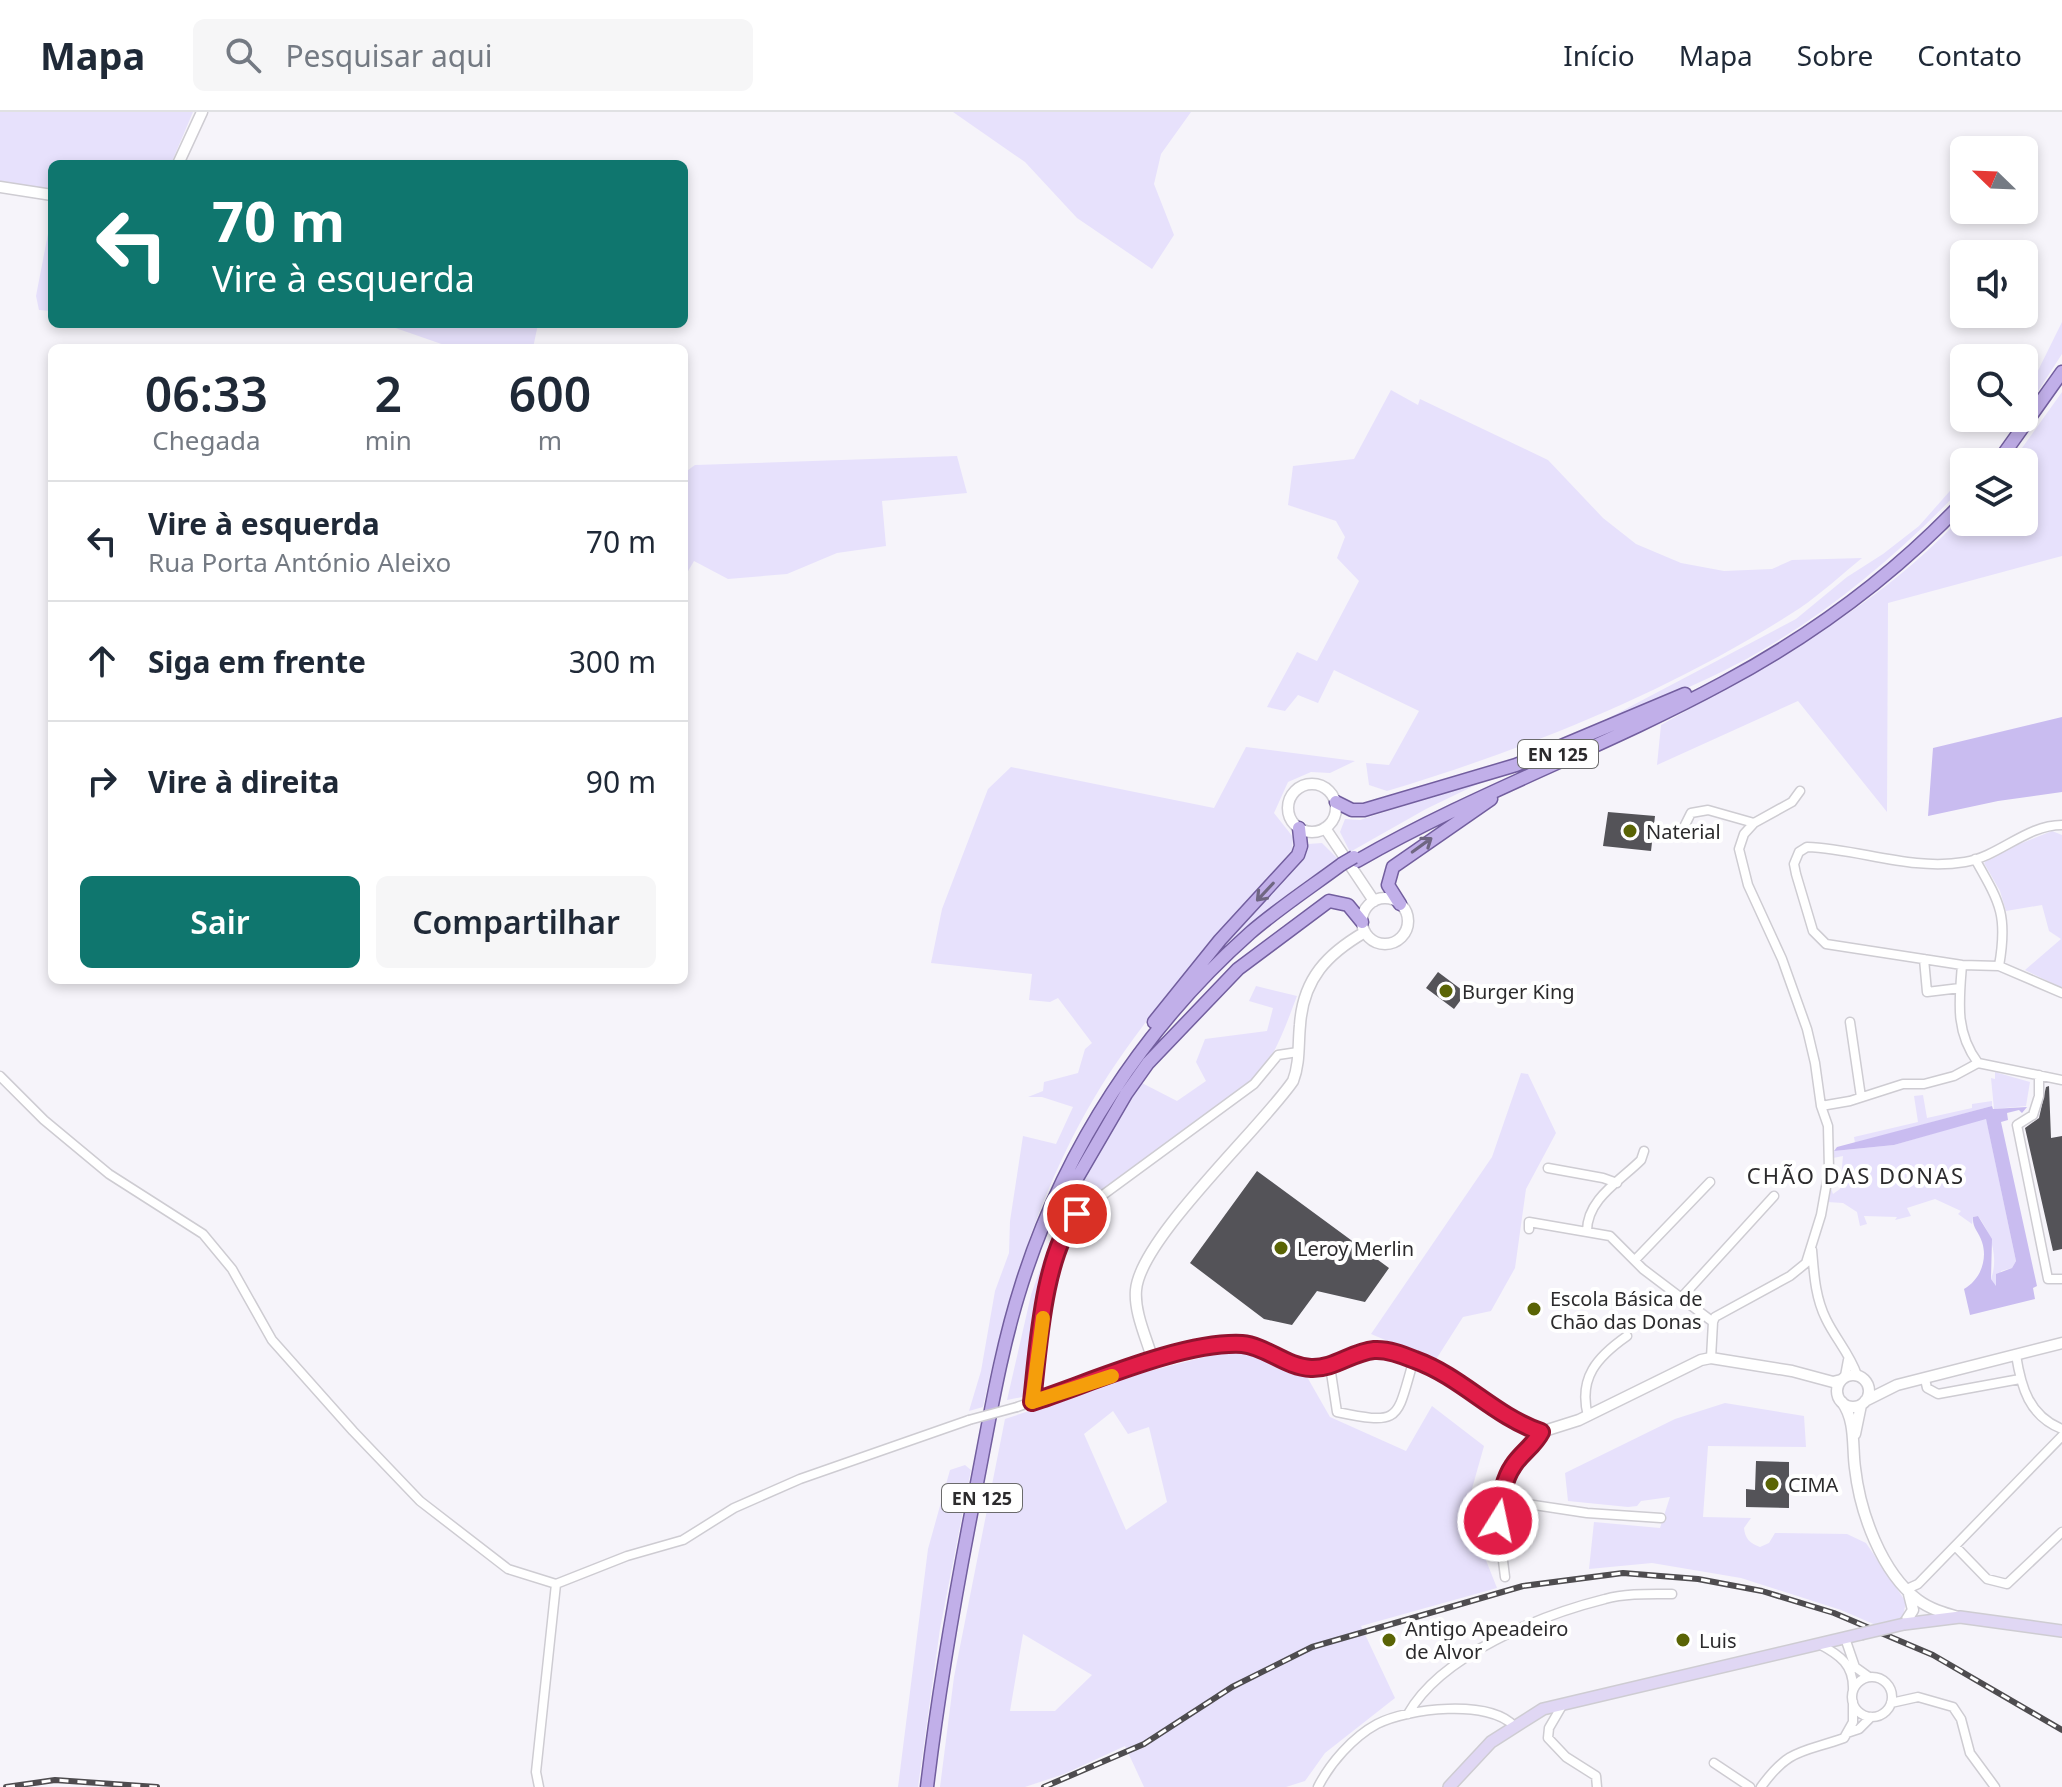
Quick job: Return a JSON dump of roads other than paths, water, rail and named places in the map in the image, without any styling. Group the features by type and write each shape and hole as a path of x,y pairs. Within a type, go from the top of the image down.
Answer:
{"main road":[{"path":"2008,448 2062,372"},
{"name":"EN 125","path":"927,1787 942,1665 1001,1359 1037,1239 1092,1125 1115,1087 1165,1021 1250,934 1343,866 1462,804 1725,680 1765,658 1853,600 1901,562 1950,515"},
{"path":"1336,802 1352,810 1364,810 1470,781 1725,680"},
{"path":"1400,904 1388,885 1393,867 1483,802 1618,740 1725,680"},
{"path":"1037,1239 1072,1152 1121,1069 1191,975 1298,855 1301,846 1299,828"},
{"name":"EN 125","path":"934,1787 958,1617 1002,1394 1026,1295 1055,1216 1106,1114 1145,1054 1175,1017 1245,945 1343,866"},
{"path":"1055,1216 1126,1094 1148,1063 1238,969 1329,901 1348,905 1364,927"},
{"path":"1449,1787 1491,1742 1543,1709 1563,1703 1904,1624 1931,1614 2062,1631"}],"street":[{"path":"180,160 202,112"},
{"path":"0,187 48,194"},
{"path":"1310,784 1330,791 1336,802 1334,817 1325,828 1312,832 1299,828 1289,810 1297,790 1310,784"},
{"path":"1711,1358 1715,1317 1790,1276 1806,1263 1829,1170 1828,1126 1821,1106 1807,1029 1782,959 1748,885 1739,849 1744,834 1754,823 1792,802 1800,791"},
{"path":"1684,827 1691,813 1708,810 1754,823"},
{"path":"2062,825 2046,825 1975,859 1937,865 1824,847 1807,847 1799,852 1794,864 1813,931 1826,944 1962,965 1999,966 2062,993"},
{"path":"1325,828 1374,901"},
{"path":"1975,859 2002,910 2004,937 1999,966"},
{"path":"1388,898 1400,904 1408,920 1400,939 1380,944 1364,927 1365,910 1374,901 1388,898"},
{"path":"1153,1361 1136,1303 1139,1276 1182,1213 1288,1088 1297,1071 1303,1007 1314,978 1332,952 1364,927"},
{"path":"1924,959 1927,992 1960,988"},
{"path":"1962,965 1959,1022 1965,1045 1978,1063"},
{"path":"1850,1022 1861,1097"},
{"path":"1032,1402 1051,1274 1056,1251 1068,1224 1077,1214 1254,1084 1278,1055 1298,1052"},
{"path":"1821,1106 1903,1084 1924,1084 1954,1076 1978,1063 2062,1080"},
{"path":"2039,1075 2039,1096 2033,1115 2017,1125 2048,1279 2062,1279"},
{"path":"0,1076 44,1120 109,1174 203,1234 232,1269 272,1340 420,1501 508,1569 556,1584 627,1556 683,1540 734,1508 800,1479 969,1420 1196,1349 1247,1345 1310,1368 1330,1366 1377,1349 1414,1359 1446,1373 1502,1415 1541,1432 1588,1416 1701,1360 1711,1358 1833,1382 1852,1378 1897,1385"},
{"path":"1587,1231 1587,1216 1593,1204 1641,1160 1644,1151"},
{"path":"1548,1168 1617,1183"},
{"path":"1635,1260 1710,1182"},
{"path":"1681,1298 1774,1196"},
{"path":"1529,1229 1529,1222 1610,1236 1713,1322"},
{"path":"1811,1248 1817,1293 1826,1319 1847,1351 1852,1378 1869,1390 1853,1444"},
{"path":"1588,1416 1584,1401 1585,1380 1601,1354 1627,1336"},
{"path":"1809,1376 1853,1407 1897,1385 2062,1343"},
{"path":"2016,1355 2020,1379 2032,1407 2062,1429"},
{"path":"1330,1366 1337,1412 1377,1421 1398,1412 1414,1359"},
{"path":"1852,1378 1837,1390 1850,1419 1858,1497 1865,1519 1882,1554 1907,1589 1931,1614"},
{"path":"1925,1379 1927,1388 1938,1394 2020,1379"},
{"path":"1505,1577 1498,1521 1501,1500 1513,1465 1536,1442 1541,1432"},
{"path":"1907,1589 1918,1584 2062,1436"},
{"path":"1501,1500 1587,1513 1661,1518"},
{"path":"1955,1546 1987,1579 2007,1584 2062,1532"},
{"path":"539,1787 536,1772 556,1584"},
{"path":"1907,1589 1922,1615 1931,1614"},
{"path":"1408,1714 1417,1697 1435,1678 1518,1630 1607,1598 1672,1594"},
{"path":"1904,1624 1913,1610 1912,1601"},
{"path":"1761,1787 1776,1767 1794,1753 1844,1738 1853,1722 1854,1676 1850,1660 1861,1634"},
{"path":"1845,1638 1842,1649 1859,1672 1884,1681 1908,1697"},
{"path":"1819,1644 1850,1660"},
{"path":"1853,1690 1859,1681 1869,1677"},
{"path":"1846,1733 1859,1729 1871,1717 1886,1712 1891,1703 1891,1690 1884,1681"},
{"path":"1891,1703 1908,1697 1937,1700 1957,1712 1970,1753 1995,1787"},
{"path":"1853,1702 1858,1712 1871,1717"},
{"path":"1563,1703 1549,1728 1548,1738 1566,1757 1596,1776 1597,1787"},
{"path":"1318,1787 1328,1766 1376,1724 1408,1714 1431,1710 1476,1710 1506,1718 1514,1726"},
{"path":"1714,1763 1750,1787"}],"railway":[{"path":"1044,1787 1144,1744 1232,1687 1312,1647 1523,1586 1623,1573 1698,1579 1762,1591 1834,1613 1933,1655 2062,1730"},
{"path":"6,1787 55,1780 157,1787"}],"place":[{"name":"Naterial","path":"1630,831"},
{"name":"Burger King","path":"1446,991"},
{"name":"Leroy Merlin","path":"1281,1248"},
{"name":"Escola Básica de Chão das Donas","path":"1534,1309"},
{"name":"CIMA","path":"1772,1484"},
{"name":"Antigo Apeadeiro de Alvor","path":"1389,1640"},
{"name":"Luis","path":"1683,1640"}],"district":[{"name":"CHÃO DAS DONAS","path":"1856,1175"}]}
